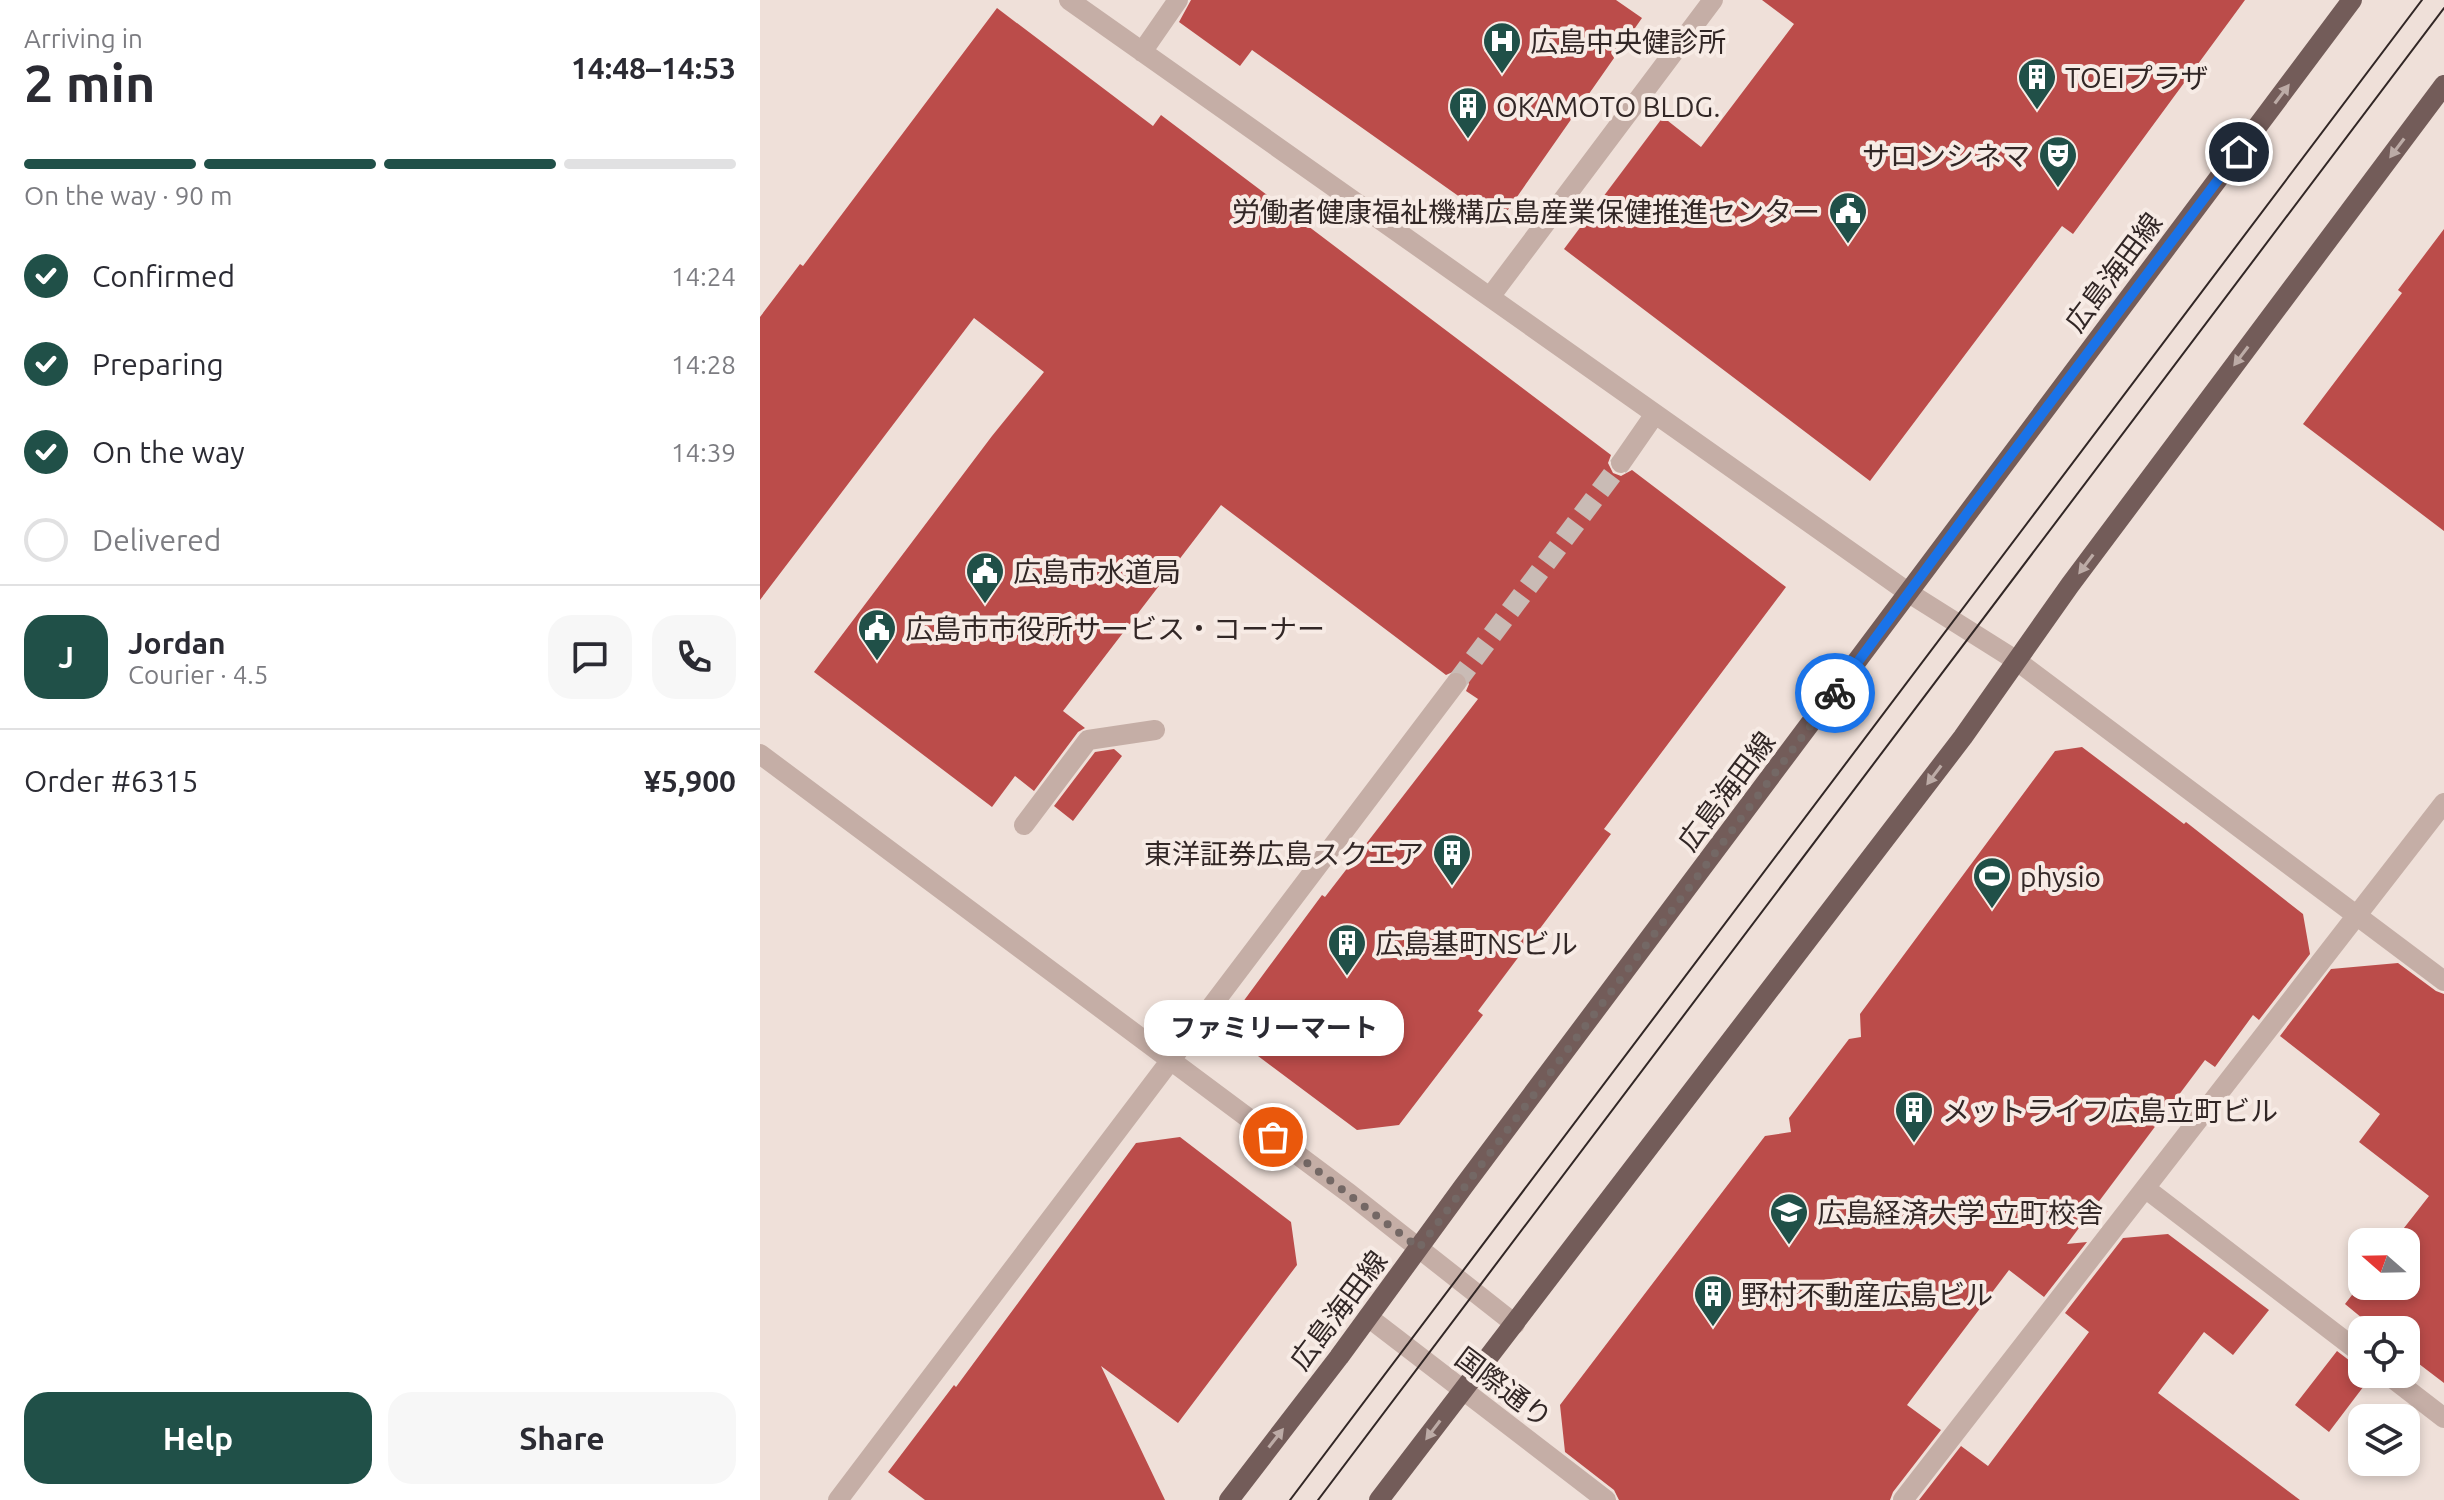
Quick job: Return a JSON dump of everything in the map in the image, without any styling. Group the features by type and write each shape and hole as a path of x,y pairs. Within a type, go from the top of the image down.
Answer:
{"main road":[{"name":"広島海田線","path":"1229,1500 2352,0"},
{"path":"1379,1500 1963,737 2070,585 2444,85"}],"street":[{"path":"1069,0 1909,593 2017,661 2444,981"},
{"path":"1142,52 1178,0"},
{"path":"1490,297 1713,0"},
{"path":"1621,463 1655,414"},
{"path":"838,1500 1456,683"},
{"path":"1024,825 1088,740 1155,730"},
{"path":"760,754 1419,1248 1515,1324"},
{"path":"1903,1500 2444,803"},
{"path":"2145,1188 2348,1343"},
{"name":"国際通り","path":"1368,1317 1606,1500"},
{"path":"2405,1388 2444,1418"}],"building":[{"name":"OKAMOTO BLDG.","path":"1191,0 1616,0 1642,18 1498,224 1252,50 1240,66 1179,22"},
{"path":"1762,0 2245,0 2073,234 2062,226 1870,481 1564,249 1663,117 1701,147 1794,24"},
{"path":"997,8 1153,126 1161,115 1611,455 1608,463 1613,473 1621,476 1632,470 1786,587 1604,829 1611,834 1478,1011 1483,1015 1399,1125 1357,1130 1238,1041 1234,1014 1322,895 1325,897 1478,699 1466,691 1469,684 1464,673 1457,670 1446,675 1221,505 1063,711 1085,728 1078,732 1034,791 1015,776 992,807 814,672 1044,372 974,318 760,600 760,317 800,264 803,266"},
{"path":"2444,229 2444,531 2303,424 2402,293 2398,290"},
{"path":"2082,747 2184,824 2186,822 2303,914 2310,954 2259,1020 2253,1015 2215,1067 2205,1060 2067,1244 2087,1242 2044,1297 2009,1270 1907,1405 1941,1430 1890,1500 1619,1500 1614,1490 1565,1452 1560,1405 1765,1136 1791,1132 1789,1118 1849,1039 1861,1037 1860,1014 2055,751"},
{"path":"1114,749 1122,756 1073,821 1054,806 1095,752"},
{"path":"2398,963 2444,994 2444,1383 2420,1365 2420,1316 2360,1316 2345,1304 2348,1300 2420,1300 2420,1228 2404,1228 2429,1196 2359,1142 2380,1114 2280,1036 2331,969"},
{"path":"1180,1137 1291,1222 1297,1265 1178,1423 1101,1366 1165,1500 925,1500 888,1472 954,1385 956,1387 1136,1143"},
{"path":"2168,1234 2269,1310 2233,1355 2204,1332 2158,1393 2300,1500 1919,1500 1961,1446 1988,1466 2089,1332 2065,1313 2123,1238"},
{"path":"2337,1351 2348,1359 2348,1388 2362,1388 2329,1432 2295,1405"}],"tunnel":[{"path":"1456,683 1621,463"}],"tram line":[{"path":"1290,1500 2422,0"},
{"path":"1318,1500 2444,8"}],"way so far":[{"path":"1273,1137 1419,1248 1835,693"}],"place":[{"name":"広島中央健診所","path":"1502,75"},
{"name":"TOEIプラザ","path":"2037,111"},
{"name":"OKAMOTO BLDG.","path":"1468,140"},
{"name":"サロンシネマ","path":"2058,189"},
{"name":"労働者健康福祉機構広島産業保健推進センター","path":"1848,245"},
{"name":"広島市水道局","path":"985,605"},
{"name":"広島市市役所サービス・コーナー","path":"877,662"},
{"name":"東洋証券広島スクエア","path":"1452,887"},
{"name":"physio","path":"1992,910"},
{"name":"広島基町NSビル","path":"1347,977"},
{"name":"ファミリーマート","path":"1273,1137"},
{"name":"メットライフ広島立町ビル","path":"1914,1144"},
{"name":"広島経済大学 立町校舎","path":"1789,1246"},
{"name":"野村不動産広島ビル","path":"1713,1328"}],"route":[{"path":"1835,693 2239,152"}]}
